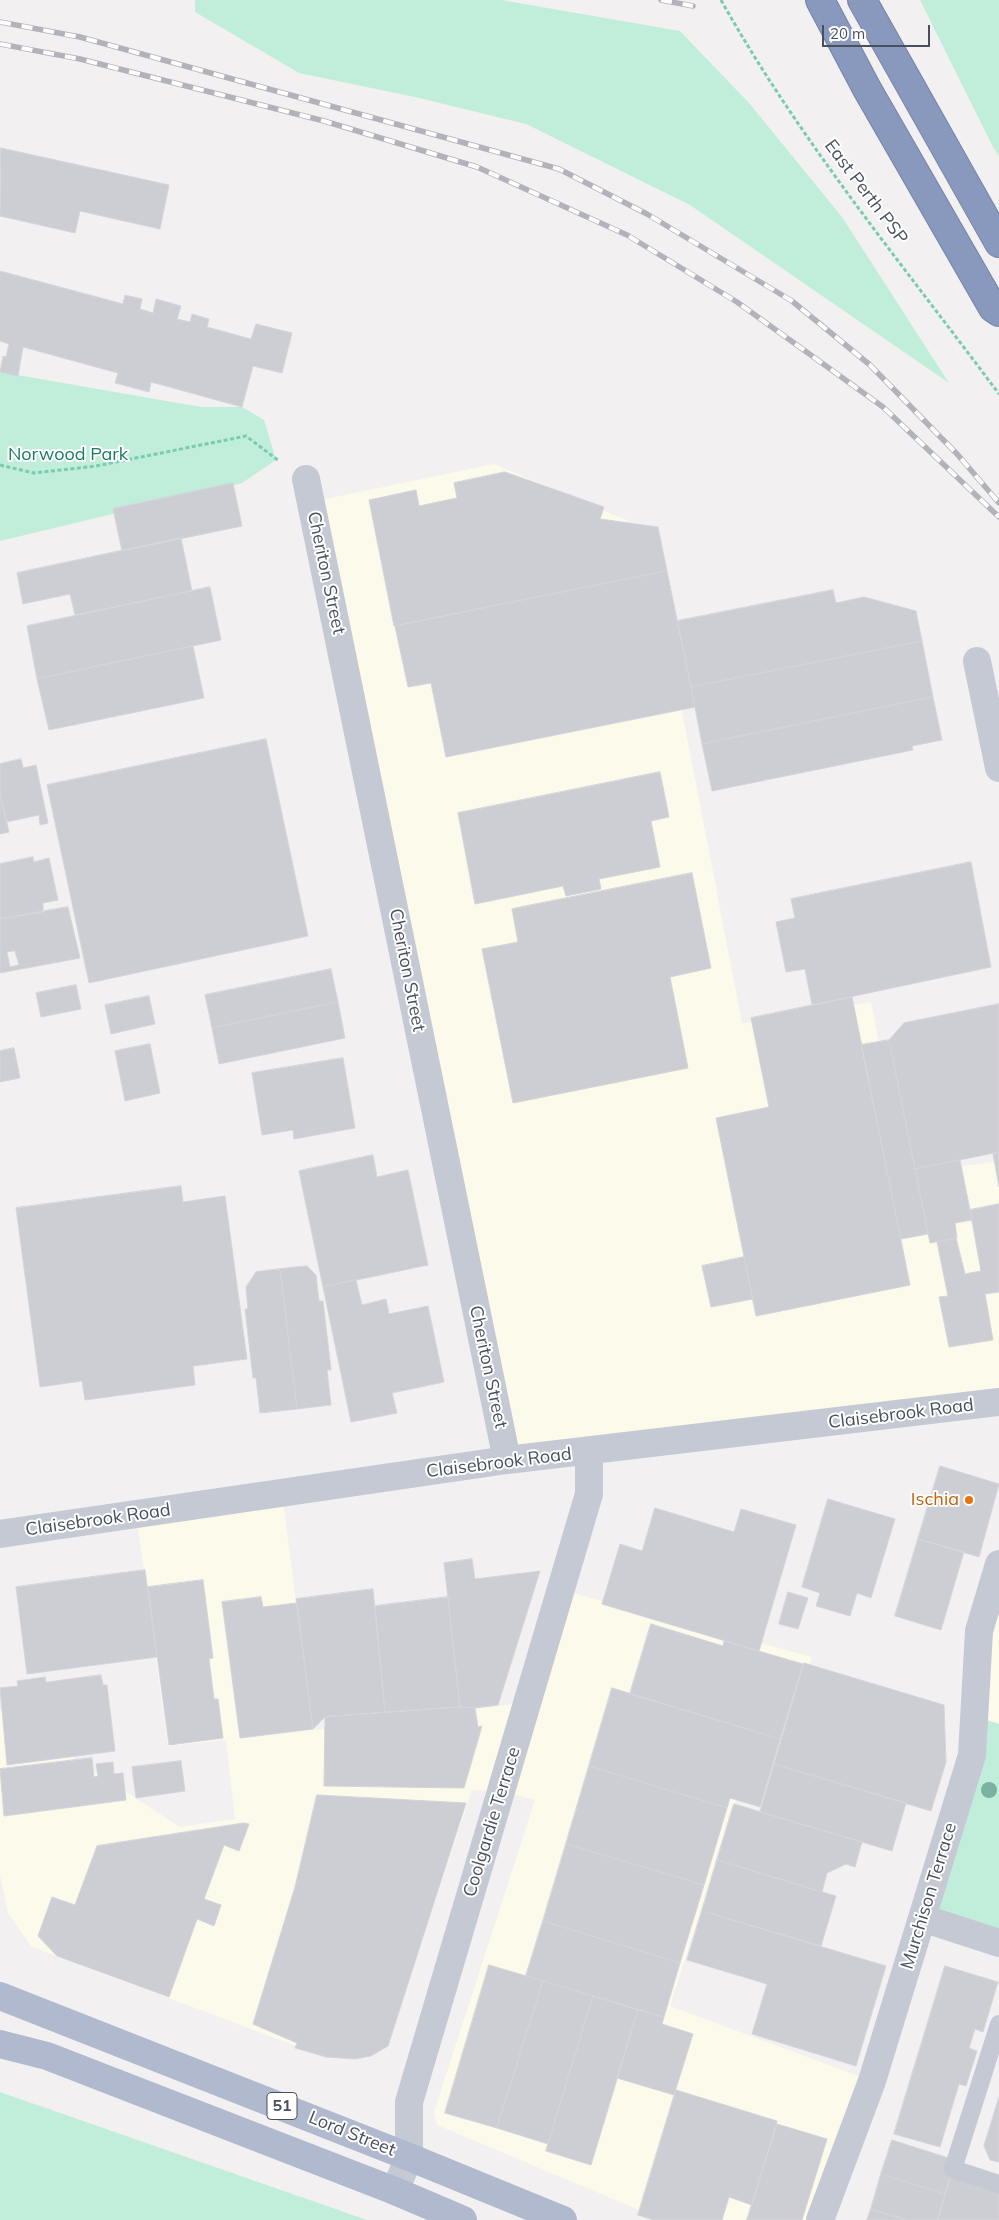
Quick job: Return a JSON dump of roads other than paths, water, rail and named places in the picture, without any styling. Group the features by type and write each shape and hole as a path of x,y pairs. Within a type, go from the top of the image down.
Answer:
{"highway":[{"path":"820,0 926,193 993,308 999,312"},
{"path":"862,0 999,243"}],"main road":[{"name":"Lord Street","path":"0,1996 409,2157 563,2220"},
{"name":"Lord Street","path":"0,2044 47,2056 395,2191 463,2220"}],"street":[{"name":"Cheriton Street","path":"306,479 507,1460"},
{"path":"977,661 999,768"},
{"name":"Claisebrook Road","path":"0,1534 507,1460 589,1452 999,1402"},
{"name":"Coolgardie Terrace","path":"395,2191 409,2157 409,2102 589,1494 589,1452"},
{"name":"Murchison Terrace","path":"820,2220 872,2081 972,1756 979,1631 999,1564"},
{"path":"922,1918 999,1943"}],"lane":[{"path":"999,2024 954,2169 999,2184"}],"railway":[{"path":"661,0 693,6"},
{"path":"0,22 80,37 559,169 647,214 792,301 870,365 958,455 999,503"},
{"path":"0,44 80,59 324,121 477,167 627,235 737,302 883,407 999,517"}],"place":[{"name":"Ischia","path":"969,1500"}],"park label":[{"name":"Norwood Park","path":"68,455"}]}
